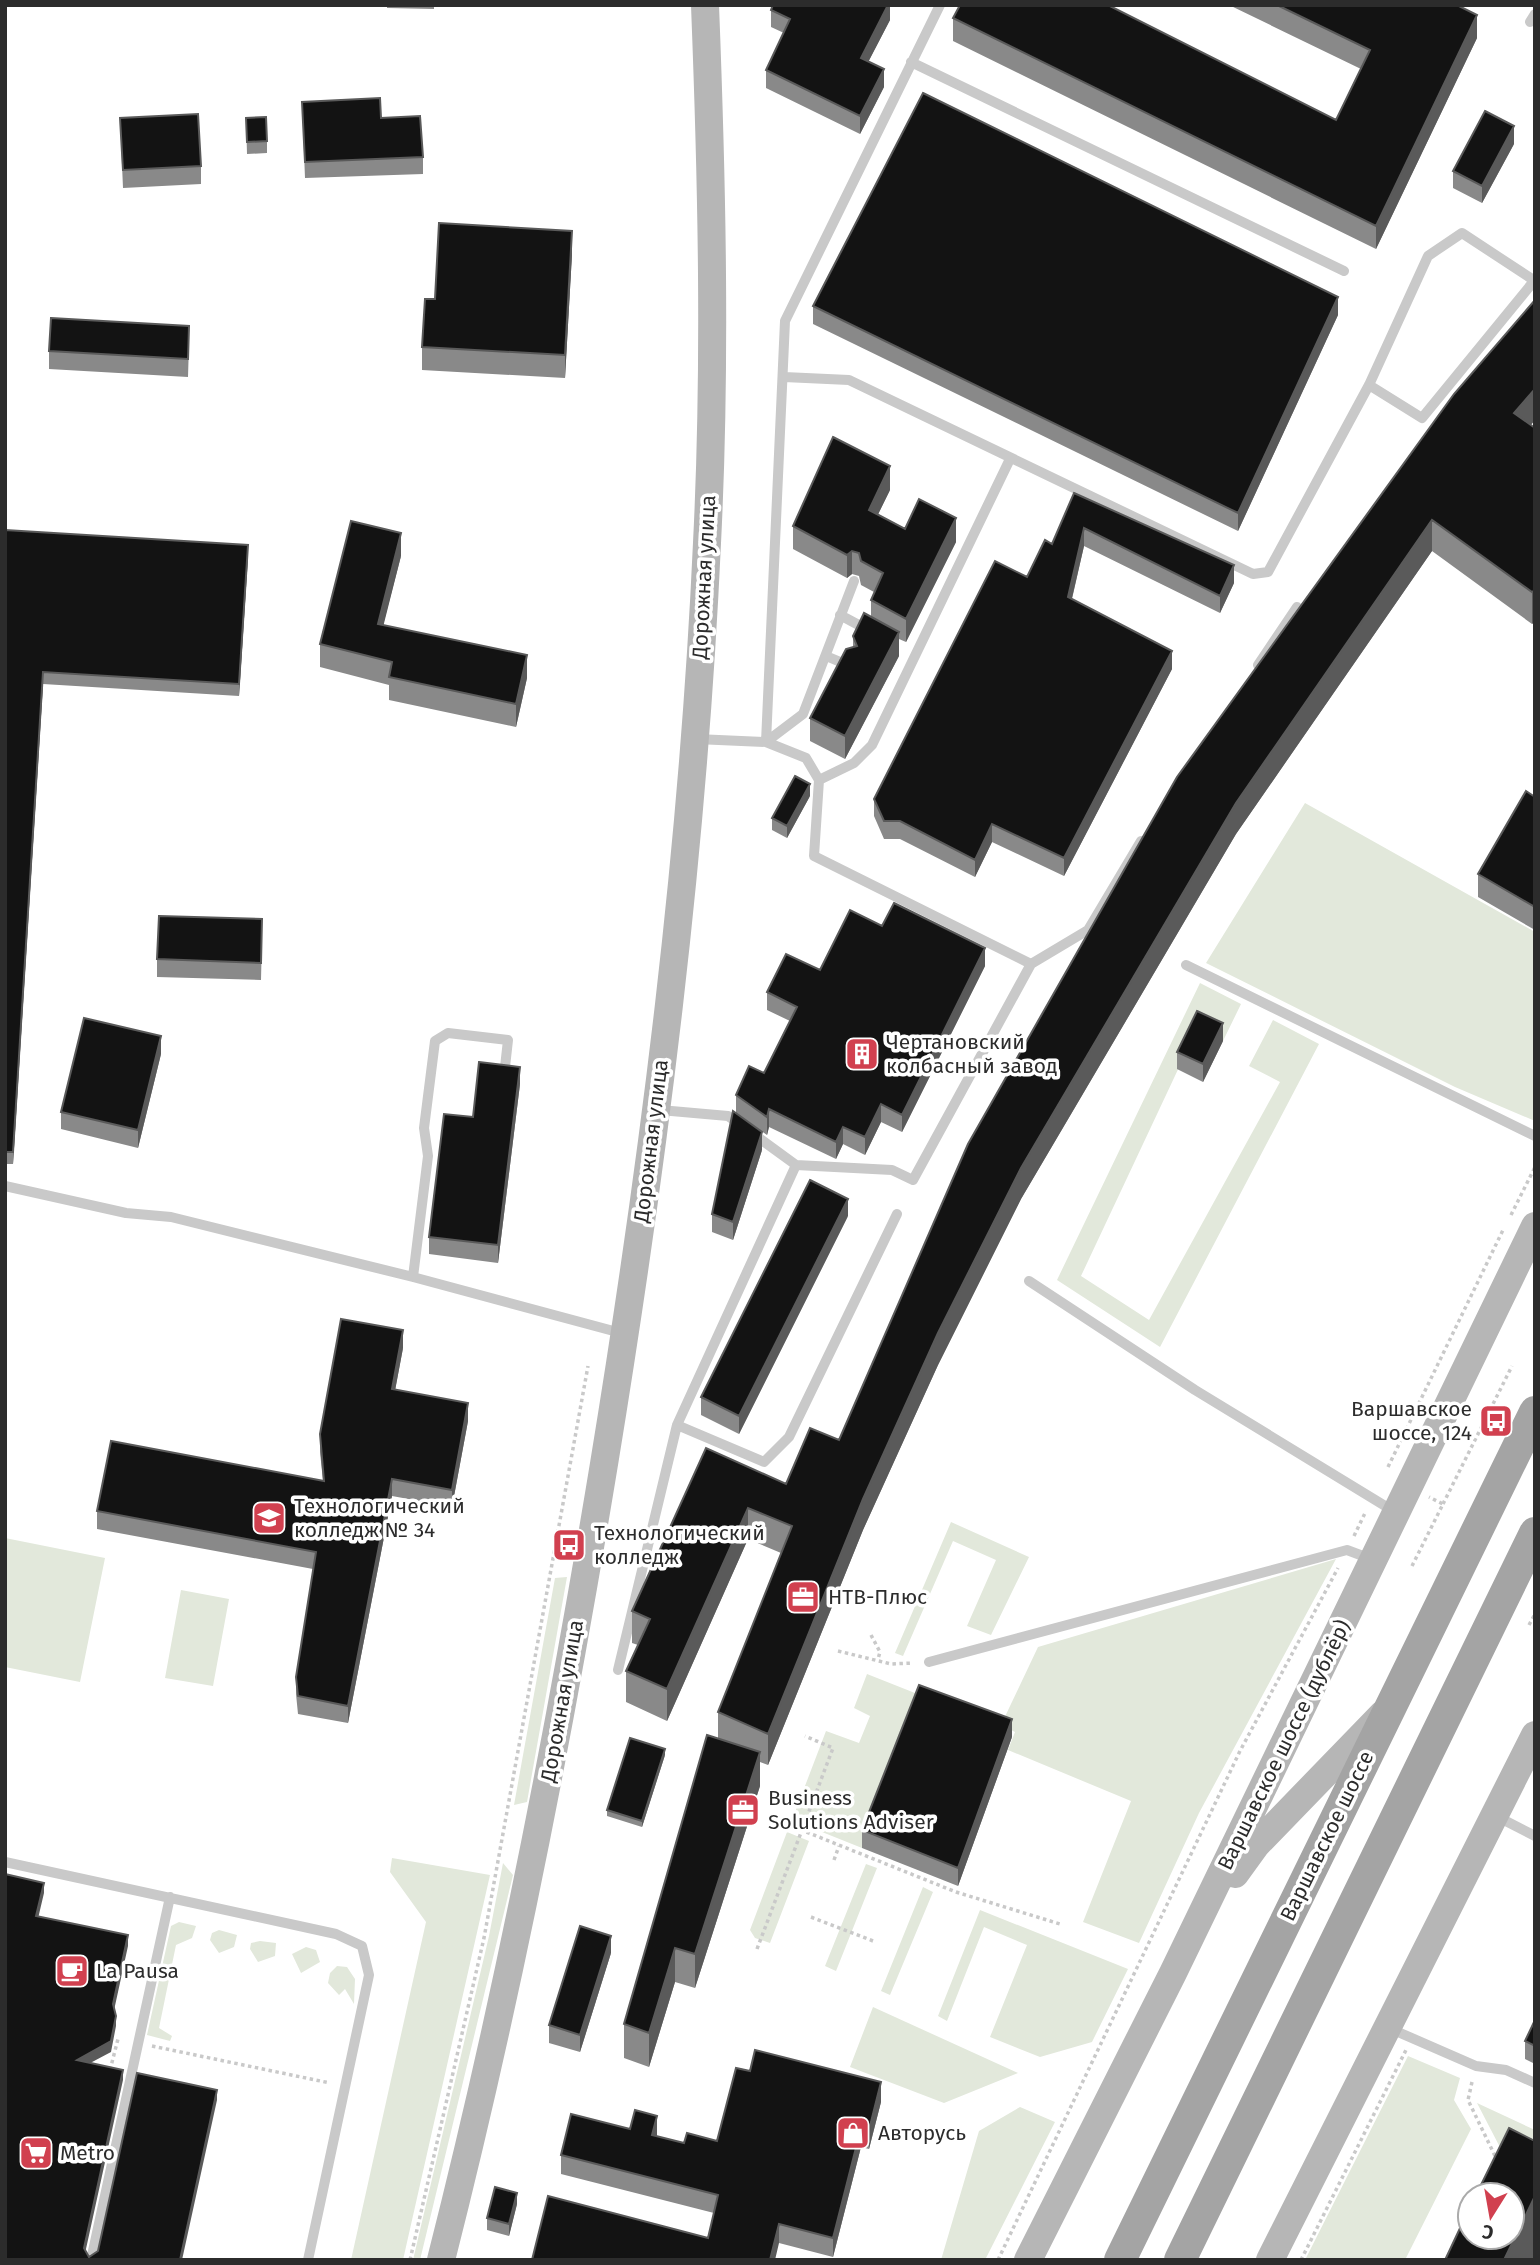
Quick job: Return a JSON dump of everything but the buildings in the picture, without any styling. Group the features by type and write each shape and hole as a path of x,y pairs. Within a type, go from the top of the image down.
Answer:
{"main road":[{"name":"Дорожная улица","path":"441,2260 491,2062 536,1842 625,1335 656,1110 696,738 708,538 711,179 705,5"},
{"name":"Варшавское шоссе (дублёр)","path":"1028,2260 1173,1973 1375,1560 1384,1505 1535,1226"},
{"name":"Варшавское шоссе","path":"1120,2260 1535,1412"},
{"path":"1180,2260 1535,1534"},
{"path":"1173,1973 1223,1889 1256,1845 1390,1707"},
{"path":"1270,2260 1535,1735"}],"lane":[{"path":"766,742 785,321 940,5"},
{"path":"911,62 1344,271"},
{"path":"784,377 849,380 1253,574 1268,572 1369,385 1428,256 1462,233 1535,281 1422,418 1369,385"},
{"path":"819,780 854,763 872,745 1010,459"},
{"path":"766,742 803,714 854,581"},
{"path":"1251,675 1297,607"},
{"path":"841,615 880,636"},
{"path":"903,649 914,655"},
{"path":"826,656 850,666"},
{"path":"696,738 766,742 806,758 819,780 814,856 1031,964"},
{"path":"656,1110 728,1116 796,1165 892,1170 913,1180 1031,964 1088,930 1144,835"},
{"path":"1186,965 1535,1136"},
{"path":"413,1277 428,1156 424,1128 435,1041 448,1033 508,1040 504,1077"},
{"path":"618,1670 677,1425 796,1165"},
{"path":"5,1186 126,1213 171,1217 413,1277 625,1335"},
{"path":"677,1425 764,1462 789,1437 897,1214"},
{"path":"1029,1281 1195,1390 1384,1505"},
{"path":"929,1662 1347,1550 1375,1560"},
{"path":"1496,1816 1535,1836"},
{"path":"5,1862 336,1934 362,1946 369,1975 308,2260"},
{"path":"90,2260 170,1897"},
{"path":"1387,2028 1476,2066 1506,2070 1535,2083"}],"path":[{"path":"998,2260 1240,1751 1347,1550 1384,1505 1535,1167"},
{"path":"410,2260 484,1938 588,1366"},
{"path":"1412,1566 1512,1366"},
{"path":"1420,1492 1443,1504"},
{"path":"1529,1625 1535,1614"},
{"path":"871,1635 880,1653 878,1659"},
{"path":"838,1651 891,1664 929,1662"},
{"path":"757,1949 832,1748 804,1736"},
{"path":"774,1819 956,1892 1060,1924"},
{"path":"834,1860 839,1846"},
{"path":"811,1917 873,1941"},
{"path":"109,2077 116,2038 345,2087"},
{"path":"1476,2066 1468,2100 1501,2169"}],"shaded area":[{"path":"1305,803 1535,932 1535,1121 1455,1087 1206,963"},
{"path":"1200,983 1241,1004 1223,1041 1197,1029 1081,1276 1149,1320 1280,1082 1249,1066 1273,1020 1319,1044 1160,1347 1057,1280"},
{"path":"951,1522 1029,1557 991,1635 967,1626 996,1560 953,1541 903,1656 895,1653"},
{"path":"5,1538 105,1558 80,1682 5,1667"},
{"path":"1336,1559 1199,1813 1139,1943 1083,1922 1131,1801 1008,1750 1015,1732 1001,1725 1038,1647"},
{"path":"567,1577 527,1802 514,1805 555,1578"},
{"path":"181,1590 229,1599 213,1686 165,1678"},
{"path":"867,1674 920,1695 862,1848 792,1820 826,1731 859,1743 870,1716 854,1708"},
{"path":"787,1832 809,1841 770,1943 755,1938 750,1930"},
{"path":"392,1858 490,1875 403,2260 351,2260 426,1922 390,1872"},
{"path":"503,1863 513,1875 420,2260 413,2260 489,1936"},
{"path":"866,1864 877,1868 836,1971 825,1966"},
{"path":"923,1887 933,1892 890,1995 881,1991"},
{"path":"980,1910 1128,1969 1092,2042 1040,2057 990,2037 1027,1945 984,1927 947,2021 938,2016"},
{"path":"179,1922 196,1926 192,1938 176,1945 159,2028 172,2036 170,2041 147,2035 171,1926"},
{"path":"219,1930 237,1935 234,1947 219,1953 210,1940 212,1933"},
{"path":"251,1943 276,1943 275,1956 258,1962 250,1949"},
{"path":"306,1947 316,1950 320,1962 301,1973 292,1954"},
{"path":"337,1966 347,1967 355,1979 354,2004 345,1989 339,1995 328,1983 330,1973"},
{"path":"873,2007 1018,2073 944,2103 850,2067"},
{"path":"1408,2056 1460,2078 1454,2100 1471,2129 1405,2260 1305,2260"},
{"path":"1477,2103 1535,2130 1535,2169 1504,2155"},
{"path":"1020,2107 1055,2122 985,2260 941,2260 979,2131"}],"place":[{"name":"Чертановский колбасный завод","path":"862,1054"},
{"name":"Варшавское шоссе, 124","path":"1496,1421"},
{"name":"Технологический колледж № 34","path":"269,1518"},
{"name":"Технологический колледж","path":"569,1545"},
{"name":"НТВ-Плюс","path":"803,1597"},
{"name":"Business Solutions Adviser","path":"743,1810"},
{"name":"La Pausa","path":"72,1971"},
{"name":"Авторусь","path":"853,2133"},
{"name":"Metro","path":"36,2153"}]}
